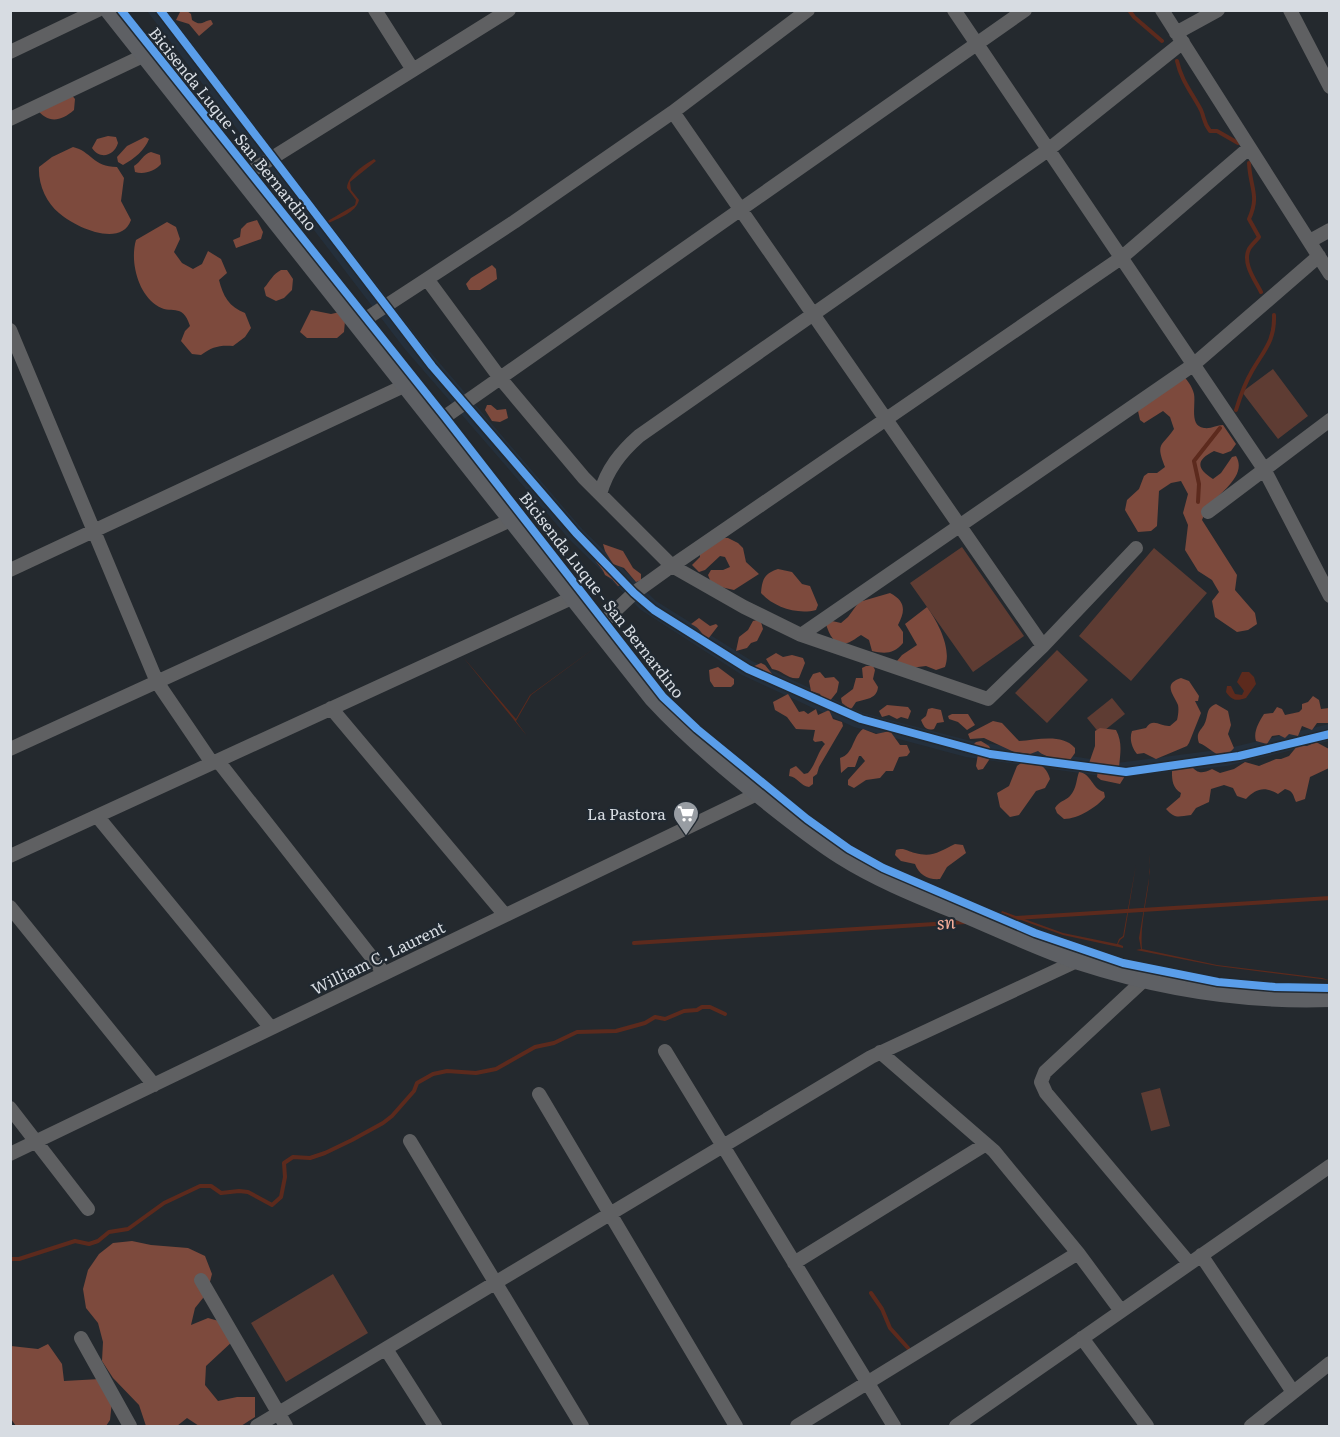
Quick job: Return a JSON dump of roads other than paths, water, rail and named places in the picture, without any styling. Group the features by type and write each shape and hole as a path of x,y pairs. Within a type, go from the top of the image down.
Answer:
{"main road":[{"path":"110,10 654,698 679,726 759,793 820,841 843,856 905,888 1079,960 1146,979 1237,993 1329,997"}],"street":[{"path":"10,52 98,10"},
{"path":"375,10 413,70"},
{"path":"243,176 509,10"},
{"path":"358,324 514,222 673,112 808,10"},
{"path":"954,10 1264,469 1329,596"},
{"path":"436,423 1025,10"},
{"path":"1162,10 1329,273"},
{"path":"600,494 605,477 613,464 639,436 1048,150 1180,38 1218,10"},
{"path":"1290,10 1329,87"},
{"path":"10,119 145,55"},
{"path":"673,112 1043,646"},
{"path":"598,627 634,593 672,566 1121,258 1250,148"},
{"path":"1310,241 1329,230"},
{"path":"801,635 1193,365 1319,256"},
{"path":"427,279 500,378 584,478 672,566 744,607 801,635 988,699 1043,646 1136,548"},
{"path":"10,330 157,682 215,762 384,973"},
{"path":"10,570 406,385"},
{"path":"1208,512 1329,420"},
{"path":"10,750 513,519"},
{"path":"10,856 574,597"},
{"path":"331,708 504,915"},
{"name":"William C. Laurent","path":"10,1154 759,793"},
{"path":"97,816 271,1028"},
{"path":"10,907 154,1085"},
{"path":"257,1426 880,1052 1079,960"},
{"path":"1146,979 1045,1072 1041,1082 1046,1093 1189,1263"},
{"path":"665,1051 894,1426"},
{"path":"880,1052 986,1144 1078,1253 1121,1311"},
{"path":"539,1094 736,1426"},
{"path":"10,1108 88,1209"},
{"path":"410,1141 582,1426"},
{"path":"794,1263 986,1144"},
{"path":"963,1425 1082,1338 1329,1166"},
{"path":"797,1426 1078,1253"},
{"path":"1201,1255 1293,1392"},
{"path":"201,1280 286,1426"},
{"path":"81,1338 130,1426"},
{"path":"1082,1338 1147,1426"},
{"path":"386,1349 435,1426"},
{"path":"1251,1426 1329,1363"}],"waterway":[{"path":"1129,10 1162,41"},
{"path":"1177,61 1210,131 1217,131 1238,143"},
{"path":"1249,163 1254,197 1249,219 1259,237 1249,249 1247,260 1261,292"},
{"path":"1236,410 1247,380 1271,339 1274,315"},
{"path":"1198,502 1199,484 1194,461 1220,428"},
{"name":"sn","path":"1000,919 1330,898"},
{"name":"sn","path":"634,943 966,922"},
{"path":"10,1259 19,1259 75,1241 89,1244 98,1241 109,1232 128,1229 164,1203 200,1186 211,1186 221,1193 248,1192 272,1205 281,1197 285,1177 284,1163 293,1157 310,1158 325,1153 383,1123 414,1091 417,1083 433,1074 447,1071 476,1073 496,1069 535,1047 554,1043 577,1032 616,1031 645,1023 655,1017 665,1019 702,1007 710,1007 725,1014"},
{"path":"871,1293 882,1309 890,1328 908,1348"}],"place":[{"name":"La Pastora","path":"686,837"}]}
